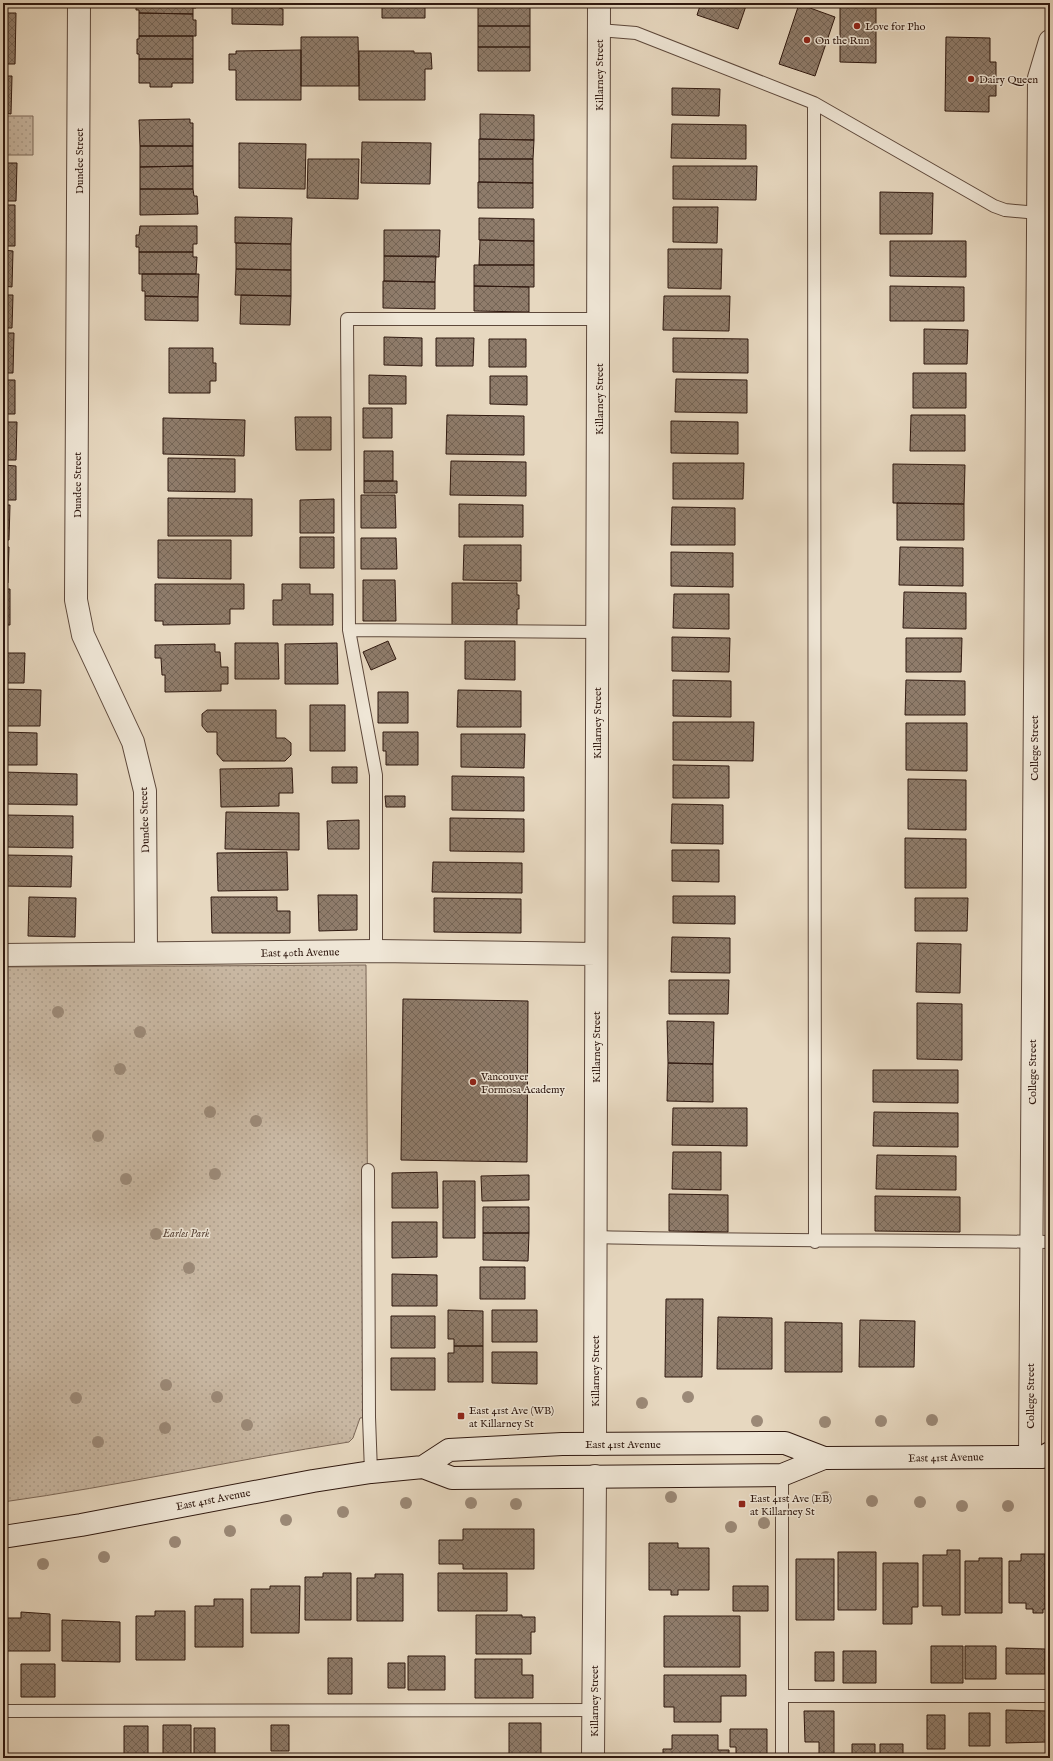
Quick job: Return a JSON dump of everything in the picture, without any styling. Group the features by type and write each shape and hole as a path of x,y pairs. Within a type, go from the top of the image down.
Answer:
{"street":[{"name":"Dundee Street","path":"79,3 76,600 83,635 133,742 145,791 146,953"},
{"name":"Killarney Street","path":"595,1444 600,319 599,3"},
{"name":"College Street","path":"1043,1457 1040,1242 1044,255 1038,213 1039,78 1050,41"},
{"name":"East 40th Avenue","path":"3,955 376,951 596,954"},
{"name":"East 41st Avenue","path":"423,1467 449,1450 505,1446 786,1443 824,1458"},
{"name":"East 41st Avenue","path":"3,1537 81,1525 257,1491 371,1472 423,1467 452,1478 782,1475 824,1458 1043,1457"},
{"name":"Killarney Street","path":"593,1758 594,1476"}],"lane":[{"path":"599,30 636,33 814,103 994,206 1006,210 1038,213"},
{"path":"814,103 816,1242"},
{"path":"376,951 376,775 349,630 347,319 600,319"},
{"path":"349,630 598,632"},
{"path":"368,1170 369,1417 371,1472"},
{"path":"596,1237 816,1242 1040,1242"},
{"path":"782,1475 782,1758"},
{"path":"783,1696 1050,1696"},
{"path":"3,1711 594,1710"}],"green space":[{"path":"3,116 33,116 33,155 3,155"},
{"name":"Earles Park","path":"366,965 369,1417 360,1418 353,1438 349,1442 46,1496 3,1502 3,967"}],"building":[{"path":"136,3 196,3 196,8 193,8 193,14 139,13 139,10 136,10"},
{"path":"232,3 279,3 279,8 283,9 283,25 232,24"},
{"path":"382,3 425,3 425,18 382,18"},
{"path":"478,3 530,3 530,26 478,26"},
{"path":"701,3 747,3 738,29 697,15"},
{"path":"840,3 876,3 876,63 840,62"},
{"name":"On the Run","path":"799,4 835,17 815,76 779,64"},
{"path":"3,13 16,13 15,64 3,64"},
{"path":"139,13 193,14 193,20 196,20 196,36 139,36"},
{"path":"478,26 530,26 530,47 478,47"},
{"path":"139,36 193,36 193,59 139,59 139,54 137,54 137,39 139,39"},
{"path":"301,37 358,37 359,86 301,86"},
{"name":"Dairy Queen","path":"946,37 990,38 990,62 996,62 996,96 989,96 989,112 945,111"},
{"path":"478,47 530,47 530,71 478,71"},
{"path":"301,50 301,100 236,100 236,70 229,70 229,54 236,54 236,51"},
{"path":"359,51 414,51 414,53 431,53 432,69 425,69 425,100 359,100"},
{"path":"139,59 193,59 193,83 172,83 172,87 150,87 150,83 139,83"},
{"path":"3,76 12,76 11,114 3,113"},
{"path":"672,88 720,89 719,116 672,115"},
{"path":"480,114 534,115 534,140 480,139"},
{"path":"190,119 190,123 193,123 193,146 140,146 139,120"},
{"path":"672,124 746,125 746,159 671,158"},
{"path":"479,139 534,140 533,159 479,159"},
{"path":"362,142 431,143 430,184 361,183"},
{"path":"239,143 306,144 305,189 239,188"},
{"path":"140,146 193,146 193,166 140,167"},
{"path":"308,159 359,159 358,199 307,198"},
{"path":"479,159 533,159 533,183 479,182"},
{"path":"3,163 17,163 16,201 3,201"},
{"path":"193,166 193,189 140,189 140,167"},
{"path":"673,166 757,166 756,200 673,199"},
{"path":"478,182 533,183 533,208 478,208"},
{"path":"140,189 193,189 194,196 197,196 198,214 140,215"},
{"path":"880,192 933,193 932,234 880,234"},
{"path":"3,205 15,205 15,246 3,246"},
{"path":"673,207 718,207 717,243 673,242"},
{"path":"235,217 292,218 291,244 235,243"},
{"path":"479,218 534,219 534,241 479,240"},
{"path":"140,226 197,226 197,244 193,244 193,252 139,252 139,247 136,247 136,235 139,235"},
{"path":"384,230 440,230 439,257 384,256"},
{"path":"480,240 534,241 534,265 479,265"},
{"path":"890,241 966,241 966,277 890,276"},
{"path":"236,243 291,244 291,270 236,269"},
{"path":"668,249 722,249 721,289 668,288"},
{"path":"3,250 13,251 12,287 3,286"},
{"path":"139,252 193,252 193,257 197,257 196,274 139,274"},
{"path":"384,256 436,256 435,282 384,281"},
{"path":"474,265 534,265 534,287 474,286"},
{"path":"236,269 291,270 291,296 235,295"},
{"path":"142,274 199,274 198,297 145,296 145,291 142,291"},
{"path":"383,281 435,282 435,309 383,308"},
{"path":"474,286 529,287 529,312 474,311"},
{"path":"890,286 964,287 964,321 890,321"},
{"path":"3,295 13,295 12,328 3,328"},
{"path":"241,295 291,296 290,325 240,324"},
{"path":"145,296 198,297 198,321 145,320"},
{"path":"664,296 730,296 729,331 663,330"},
{"path":"924,329 968,330 967,364 924,364"},
{"path":"3,333 14,333 13,373 3,373"},
{"path":"384,337 422,338 422,366 384,365"},
{"path":"436,338 474,338 473,366 436,366"},
{"path":"673,338 748,339 748,373 673,372"},
{"path":"489,339 526,339 526,367 489,367"},
{"path":"169,348 213,348 213,363 216,363 216,381 210,381 210,393 169,393"},
{"path":"913,373 966,373 966,408 913,408"},
{"path":"369,375 406,376 406,404 369,404"},
{"path":"490,376 527,376 527,405 490,404"},
{"path":"676,379 747,380 747,413 675,412"},
{"path":"3,380 15,380 15,414 3,414"},
{"path":"363,408 392,408 392,438 363,438"},
{"path":"447,415 524,416 524,455 446,454"},
{"path":"911,415 965,415 965,451 910,451"},
{"path":"295,417 331,417 331,450 296,450"},
{"path":"163,418 245,420 244,456 163,454"},
{"path":"671,421 738,422 738,454 671,453"},
{"path":"3,422 17,422 16,460 3,460"},
{"path":"364,451 393,451 393,481 364,481"},
{"path":"168,458 235,459 235,492 168,491"},
{"path":"451,461 526,462 526,496 450,495"},
{"path":"673,463 744,463 743,499 673,499"},
{"path":"893,464 965,465 964,504 893,503"},
{"path":"3,465 16,466 16,500 3,500"},
{"path":"364,481 397,481 397,493 364,493"},
{"path":"361,495 395,495 396,528 361,528"},
{"path":"168,498 252,499 252,536 168,536"},
{"path":"334,499 334,533 300,533 300,500"},
{"path":"897,503 964,504 964,540 897,540"},
{"path":"459,504 523,505 523,537 459,537"},
{"path":"3,505 10,505 9,540 3,540"},
{"path":"672,507 735,508 735,545 671,545"},
{"path":"300,537 334,537 334,568 300,568"},
{"path":"361,538 396,538 397,569 361,569"},
{"path":"158,540 231,540 231,579 158,578"},
{"path":"464,545 521,545 521,581 463,580"},
{"path":"3,547 9,547 8,583 3,583"},
{"path":"900,547 963,548 963,586 899,585"},
{"path":"671,552 733,553 733,587 671,586"},
{"path":"363,580 395,580 396,621 363,621"},
{"path":"452,583 517,583 519,609 517,609 517,625 452,626"},
{"path":"155,584 244,584 244,609 230,609 230,624 163,625 163,621 155,621"},
{"path":"282,584 310,584 310,594 333,594 333,625 273,625 273,600 282,600"},
{"path":"3,589 10,589 10,625 3,625"},
{"path":"904,592 966,593 966,629 903,628"},
{"path":"674,594 729,594 729,629 673,628"},
{"path":"672,637 730,638 729,672 672,671"},
{"path":"906,638 962,638 961,672 906,672"},
{"path":"388,641 396,659 371,670 363,652"},
{"path":"465,641 515,641 515,680 465,679"},
{"path":"235,643 278,643 279,679 235,679"},
{"path":"337,643 338,684 285,684 285,644"},
{"path":"215,644 215,652 220,652 221,667 228,667 228,684 221,684 221,691 165,692 165,675 162,675 161,658 155,658 155,645"},
{"path":"3,653 25,653 24,683 3,683"},
{"path":"673,680 731,681 731,717 673,716"},
{"path":"906,680 965,681 965,715 905,715"},
{"path":"3,689 41,690 40,726 3,726"},
{"path":"458,690 521,691 521,727 457,727"},
{"path":"378,692 408,692 408,723 378,723"},
{"path":"310,705 345,705 345,751 310,751"},
{"path":"207,710 276,710 276,738 285,738 291,743 291,755 285,761 223,761 217,754 217,732 207,732 202,726 202,714"},
{"path":"673,722 754,722 753,761 673,760"},
{"path":"906,723 967,723 967,771 906,770"},
{"path":"3,732 37,733 37,765 3,765"},
{"path":"383,732 418,732 418,765 386,765 386,751 383,751"},
{"path":"461,734 525,734 524,768 461,767"},
{"path":"673,765 729,766 729,798 673,798"},
{"path":"332,767 357,767 357,783 332,783"},
{"path":"292,768 293,793 279,793 279,806 221,807 220,769"},
{"path":"3,772 77,774 77,805 3,804"},
{"path":"452,776 524,777 524,811 452,810"},
{"path":"908,779 966,780 966,830 908,829"},
{"path":"385,796 405,796 405,807 386,807"},
{"path":"672,804 723,805 723,844 671,843"},
{"path":"226,812 299,813 299,850 225,849"},
{"path":"4,815 73,816 73,848 4,847"},
{"path":"450,818 524,819 524,852 450,851"},
{"path":"359,820 359,849 328,849 327,821"},
{"path":"905,838 966,839 966,888 905,888"},
{"path":"672,850 719,850 719,882 672,881"},
{"path":"287,852 288,890 218,891 217,853"},
{"path":"3,855 72,856 71,887 3,886"},
{"path":"433,862 522,863 522,893 432,892"},
{"path":"318,895 357,895 357,930 319,931"},
{"path":"673,896 735,896 735,924 673,923"},
{"path":"29,897 76,898 75,937 28,936"},
{"path":"211,897 277,897 277,911 290,911 290,933 212,933"},
{"path":"434,898 521,899 521,933 434,932"},
{"path":"915,898 968,898 967,931 915,931"},
{"path":"672,937 730,938 730,973 671,972"},
{"path":"917,943 961,944 960,993 916,992"},
{"path":"669,980 729,980 728,1014 669,1014"},
{"path":"403,999 528,1001 527,1162 401,1160"},
{"path":"917,1003 962,1004 962,1060 917,1059"},
{"path":"667,1021 714,1022 713,1064 668,1063"},
{"path":"668,1063 713,1064 713,1102 667,1101"},
{"path":"873,1070 958,1070 958,1103 873,1102"},
{"path":"673,1108 747,1108 747,1146 672,1145"},
{"path":"874,1112 958,1113 958,1147 873,1146"},
{"path":"673,1152 721,1152 721,1190 672,1189"},
{"path":"877,1155 956,1156 956,1190 876,1189"},
{"path":"437,1172 438,1208 392,1208 392,1173"},
{"path":"529,1175 529,1200 482,1201 481,1176"},
{"path":"443,1181 475,1181 475,1238 443,1238"},
{"path":"669,1194 728,1195 728,1232 669,1231"},
{"path":"875,1196 960,1197 960,1232 875,1231"},
{"path":"483,1207 529,1207 529,1233 483,1233"},
{"path":"392,1222 437,1222 437,1257 392,1258"},
{"path":"483,1233 529,1233 528,1261 483,1260"},
{"path":"480,1267 525,1267 525,1299 480,1299"},
{"path":"392,1274 437,1275 437,1306 392,1306"},
{"path":"666,1299 703,1299 702,1377 665,1377"},
{"path":"448,1310 483,1311 483,1346 454,1346 454,1339 448,1339"},
{"path":"492,1310 537,1310 537,1342 492,1342"},
{"path":"391,1316 435,1316 435,1348 391,1348"},
{"path":"718,1317 772,1318 772,1369 717,1369"},
{"path":"860,1320 915,1321 914,1367 859,1367"},
{"path":"785,1322 842,1323 842,1372 785,1372"},
{"path":"454,1346 483,1346 483,1382 448,1382 448,1353 454,1353"},
{"path":"492,1352 537,1352 537,1384 492,1383"},
{"path":"391,1358 435,1358 435,1390 391,1390"},
{"path":"463,1529 534,1529 534,1569 463,1569 463,1564 439,1564 439,1540 463,1540"},
{"path":"649,1543 678,1543 678,1548 709,1548 709,1590 678,1590 678,1595 671,1595 671,1590 649,1590"},
{"path":"947,1550 960,1550 960,1615 942,1615 942,1606 923,1606 923,1555 947,1555"},
{"path":"838,1552 876,1552 876,1610 838,1610"},
{"path":"1021,1554 1045,1554 1045,1609 1043,1609 1043,1613 1033,1613 1033,1609 1026,1609 1026,1603 1009,1603 1009,1561 1021,1561"},
{"path":"1050,1554 1050,1620 1049,1620"},
{"path":"979,1558 1002,1558 1002,1613 965,1613 965,1561 979,1561"},
{"path":"796,1559 834,1559 834,1620 796,1620"},
{"path":"883,1563 918,1563 918,1607 912,1607 912,1624 883,1624"},
{"path":"323,1573 351,1573 351,1620 305,1620 305,1577 323,1577"},
{"path":"438,1573 507,1573 507,1611 438,1611"},
{"path":"375,1574 403,1574 403,1621 357,1621 357,1578 375,1578"},
{"path":"270,1586 300,1586 299,1633 251,1633 251,1589 270,1589"},
{"path":"733,1586 768,1586 768,1611 733,1611"},
{"path":"214,1599 243,1599 243,1647 195,1647 195,1606 214,1606"},
{"path":"155,1611 185,1611 185,1660 136,1660 136,1616 155,1616"},
{"path":"21,1612 50,1614 50,1651 3,1651 3,1618 21,1618"},
{"path":"476,1615 522,1615 522,1617 535,1617 535,1632 531,1632 531,1654 476,1654"},
{"path":"664,1616 740,1616 740,1667 664,1667"},
{"path":"62,1620 120,1622 120,1662 62,1661"},
{"path":"931,1646 963,1646 963,1683 931,1683"},
{"path":"965,1646 996,1646 996,1679 965,1679"},
{"path":"1006,1648 1045,1649 1045,1674 1006,1674"},
{"path":"843,1651 876,1651 876,1683 843,1683"},
{"path":"815,1652 834,1652 834,1681 815,1681"},
{"path":"408,1656 445,1656 445,1690 408,1690"},
{"path":"328,1658 352,1658 352,1694 328,1694"},
{"path":"475,1659 522,1659 522,1675 533,1675 533,1698 475,1698"},
{"path":"388,1663 405,1663 405,1688 388,1688"},
{"path":"21,1664 55,1664 55,1697 21,1697"},
{"path":"664,1675 746,1675 746,1696 721,1696 721,1722 674,1722 674,1707 664,1707"},
{"path":"1006,1710 1047,1711 1047,1742 1006,1743"},
{"path":"804,1711 834,1711 834,1757 819,1757 819,1742 805,1742"},
{"path":"969,1713 990,1713 990,1746 969,1746"},
{"path":"927,1715 945,1715 945,1749 927,1749"},
{"path":"509,1723 541,1723 541,1757 509,1757"},
{"path":"163,1725 191,1725 191,1756 163,1756"},
{"path":"271,1725 289,1725 289,1751 271,1751"},
{"path":"124,1726 148,1726 148,1757 124,1757"},
{"path":"194,1728 215,1728 215,1756 194,1756"},
{"path":"730,1729 767,1729 767,1758 736,1758 736,1747 730,1747"},
{"path":"672,1735 718,1735 718,1750 729,1750 729,1758 663,1758 663,1749 672,1749"},
{"path":"852,1744 875,1744 875,1758 852,1758"},
{"path":"880,1744 903,1744 903,1758 880,1758"}],"place":[{"name":"Love for Pho","path":"857,26"},
{"name":"On the Run","path":"807,40"},
{"name":"Dairy Queen","path":"971,79"},
{"name":"Vancouver Formosa Academy","path":"473,1082"},
{"name":"East 41st Ave (WB) at Killarney St","path":"461,1416"},
{"name":"East 41st Ave (EB) at Killarney St","path":"742,1504"}]}
